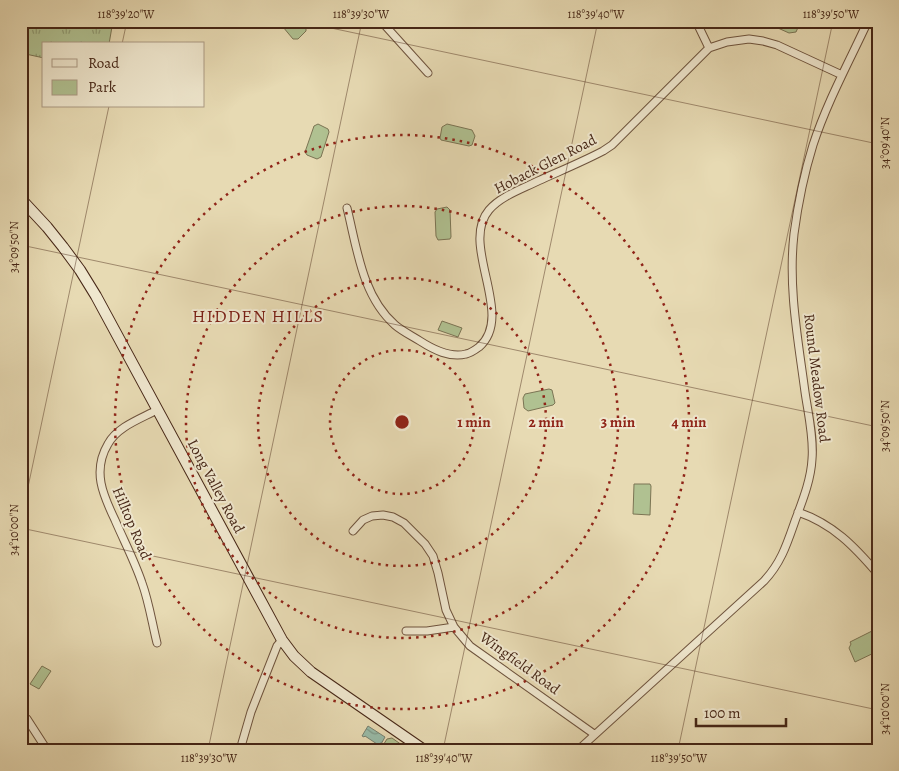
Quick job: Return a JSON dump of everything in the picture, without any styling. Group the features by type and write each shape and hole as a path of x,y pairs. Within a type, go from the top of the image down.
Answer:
{"street":[{"path":"381,21 428,72"},
{"path":"696,21 710,48"},
{"name":"Round Meadow Road","path":"578,750 696,644 771,573 784,552 810,476 812,453 792,282 794,238 800,196 810,157 825,112 868,21"},
{"name":"Hoback Glen Road","path":"347,208 363,273 374,299 383,313 395,325 444,354 466,354 485,342 491,329 493,315 481,248 481,230 488,211 501,200 612,145 710,48 738,40 763,41 842,75"},
{"name":"Long Valley Road","path":"21,199 47,227 80,270 119,338 282,640 294,656 311,672 424,750"},
{"name":"Hilltop Road","path":"157,410 113,436 103,453 100,463 103,493 142,583 157,642"},
{"path":"798,512 831,527 878,574"},
{"name":"Wingfield Road","path":"353,531 363,520 372,516 383,515 393,517 404,523 425,544 433,556 446,610 454,627 470,646 594,734"},
{"path":"406,631 427,631 454,627"},
{"path":"240,750 251,712 277,646 282,640"},
{"path":"21,714 47,750"},
{"path":"135,750 147,748 164,750"}],"green space":[{"path":"22,21 113,21 109,42 42,42 42,58 21,53"},
{"path":"278,21 302,21 306,26 306,31 298,39 293,39"},
{"path":"768,21 800,21 800,23 796,32 789,33 769,24"},
{"path":"318,124 328,129 329,132 321,157 317,159 307,155 305,152 314,126"},
{"path":"447,124 472,130 475,136 472,145 441,140 442,127"},
{"path":"447,207 450,210 451,237 450,239 438,240 436,236 435,212 437,209"},
{"path":"442,321 462,328 458,337 438,330"},
{"path":"552,390 555,403 553,405 528,411 524,408 523,398 525,394"},
{"path":"634,484 650,484 650,515 633,514"},
{"path":"876,629 878,632 878,651 855,662 849,648 850,642"},
{"path":"42,666 51,671 39,689 30,684"},
{"path":"392,738 409,750 380,750 387,739"}],"water":[{"path":"368,726 385,737 380,746 362,736"}],"district":[{"name":"HIDDEN HILLS","path":"258,316"}]}
